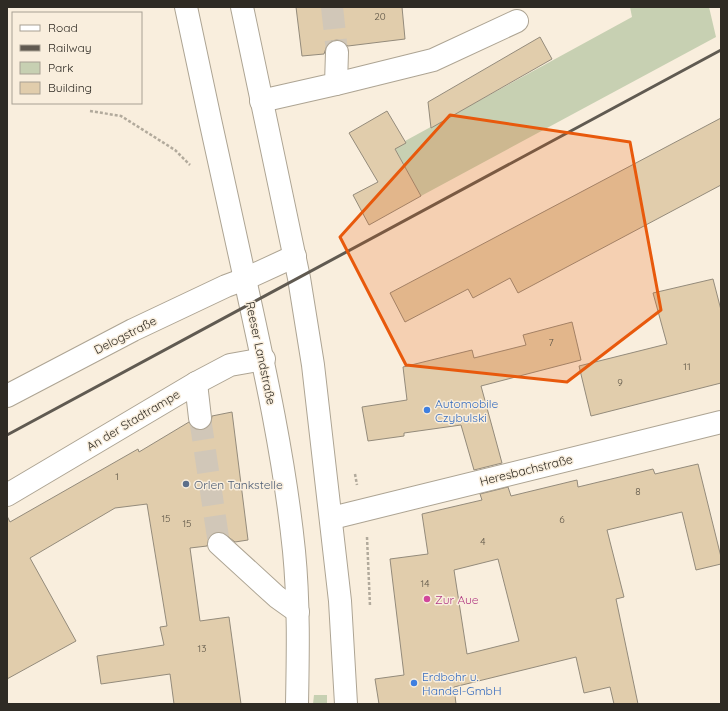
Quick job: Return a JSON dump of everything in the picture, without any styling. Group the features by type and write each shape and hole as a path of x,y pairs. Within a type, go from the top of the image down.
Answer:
{"main road":[{"name":"Reeser Landstraße","path":"186,7 245,279 264,359 281,449 294,552 298,612 297,704"},
{"path":"242,7 295,256 313,365 332,518 340,601 346,704"},
{"path":"261,101 433,60 517,21"},
{"path":"336,84 337,52"},
{"name":"Delogstraße","path":"7,396 133,330 226,286 295,256"},
{"name":"An der Stadtrampe","path":"7,495 196,383 230,365 264,359"},
{"path":"196,383 200,418"},
{"name":"Heresbachstraße","path":"332,518 721,422"},
{"path":"219,544 277,597 298,612"}],"path":[{"path":"90,111 121,116 175,150 196,170"}],"highlighted area":[{"path":"450,115 630,142 661,310 567,382 406,365 340,237"}],"green space":[{"path":"630,7 709,7 716,37 421,196 394,147 632,17"},
{"path":"314,695 327,695 327,704 313,704"}],"building":[{"path":"296,7 402,7 405,39 348,46 343,41 337,40 331,41 327,45 324,54 302,56"},
{"path":"540,37 552,59 431,128 428,102"},
{"path":"387,111 406,143 395,149 421,196 369,225 353,195 378,182 349,133"},
{"path":"721,118 721,185 518,293 510,278 473,298 468,289 405,322 390,293"},
{"path":"713,279 721,310 721,383 591,416 579,366 667,344 653,293"},
{"path":"572,322 581,360 481,386 502,463 474,470 461,425 404,433 404,436 368,441 362,407 407,400 403,367 472,350 474,358 526,345 523,335"},
{"path":"232,412 248,540 235,542 222,532 216,532 210,536 207,546 190,548 200,621 229,617 241,704 174,704 170,674 101,684 97,656 164,645 160,627 167,626 147,504 115,508 30,558 76,641 7,679 7,516 10,522 138,449 139,452 189,422 195,429 202,430 207,428 211,423 212,416"},
{"path":"698,464 721,557 721,564 696,570 682,512 607,530 624,597 616,599 638,704 614,704 610,687 584,693 576,657 454,687 456,704 379,704 375,679 404,675 390,559 428,554 422,514 482,500 480,494 508,487 511,496 577,480 578,487 653,469 655,474","holes":["498,559 519,641 467,654 454,570"]}],"tunnel":[{"path":"332,7 337,52"},
{"path":"200,418 219,544"}],"railway":[{"path":"7,435 721,50"}],"place":[{"name":"Automobile Czybulski","path":"427,410"},
{"name":"Orlen Tankstelle","path":"186,484"},
{"name":"Zur Aue","path":"427,599"},
{"name":"Erdbohr u. Handel-GmbH","path":"414,683"}]}
